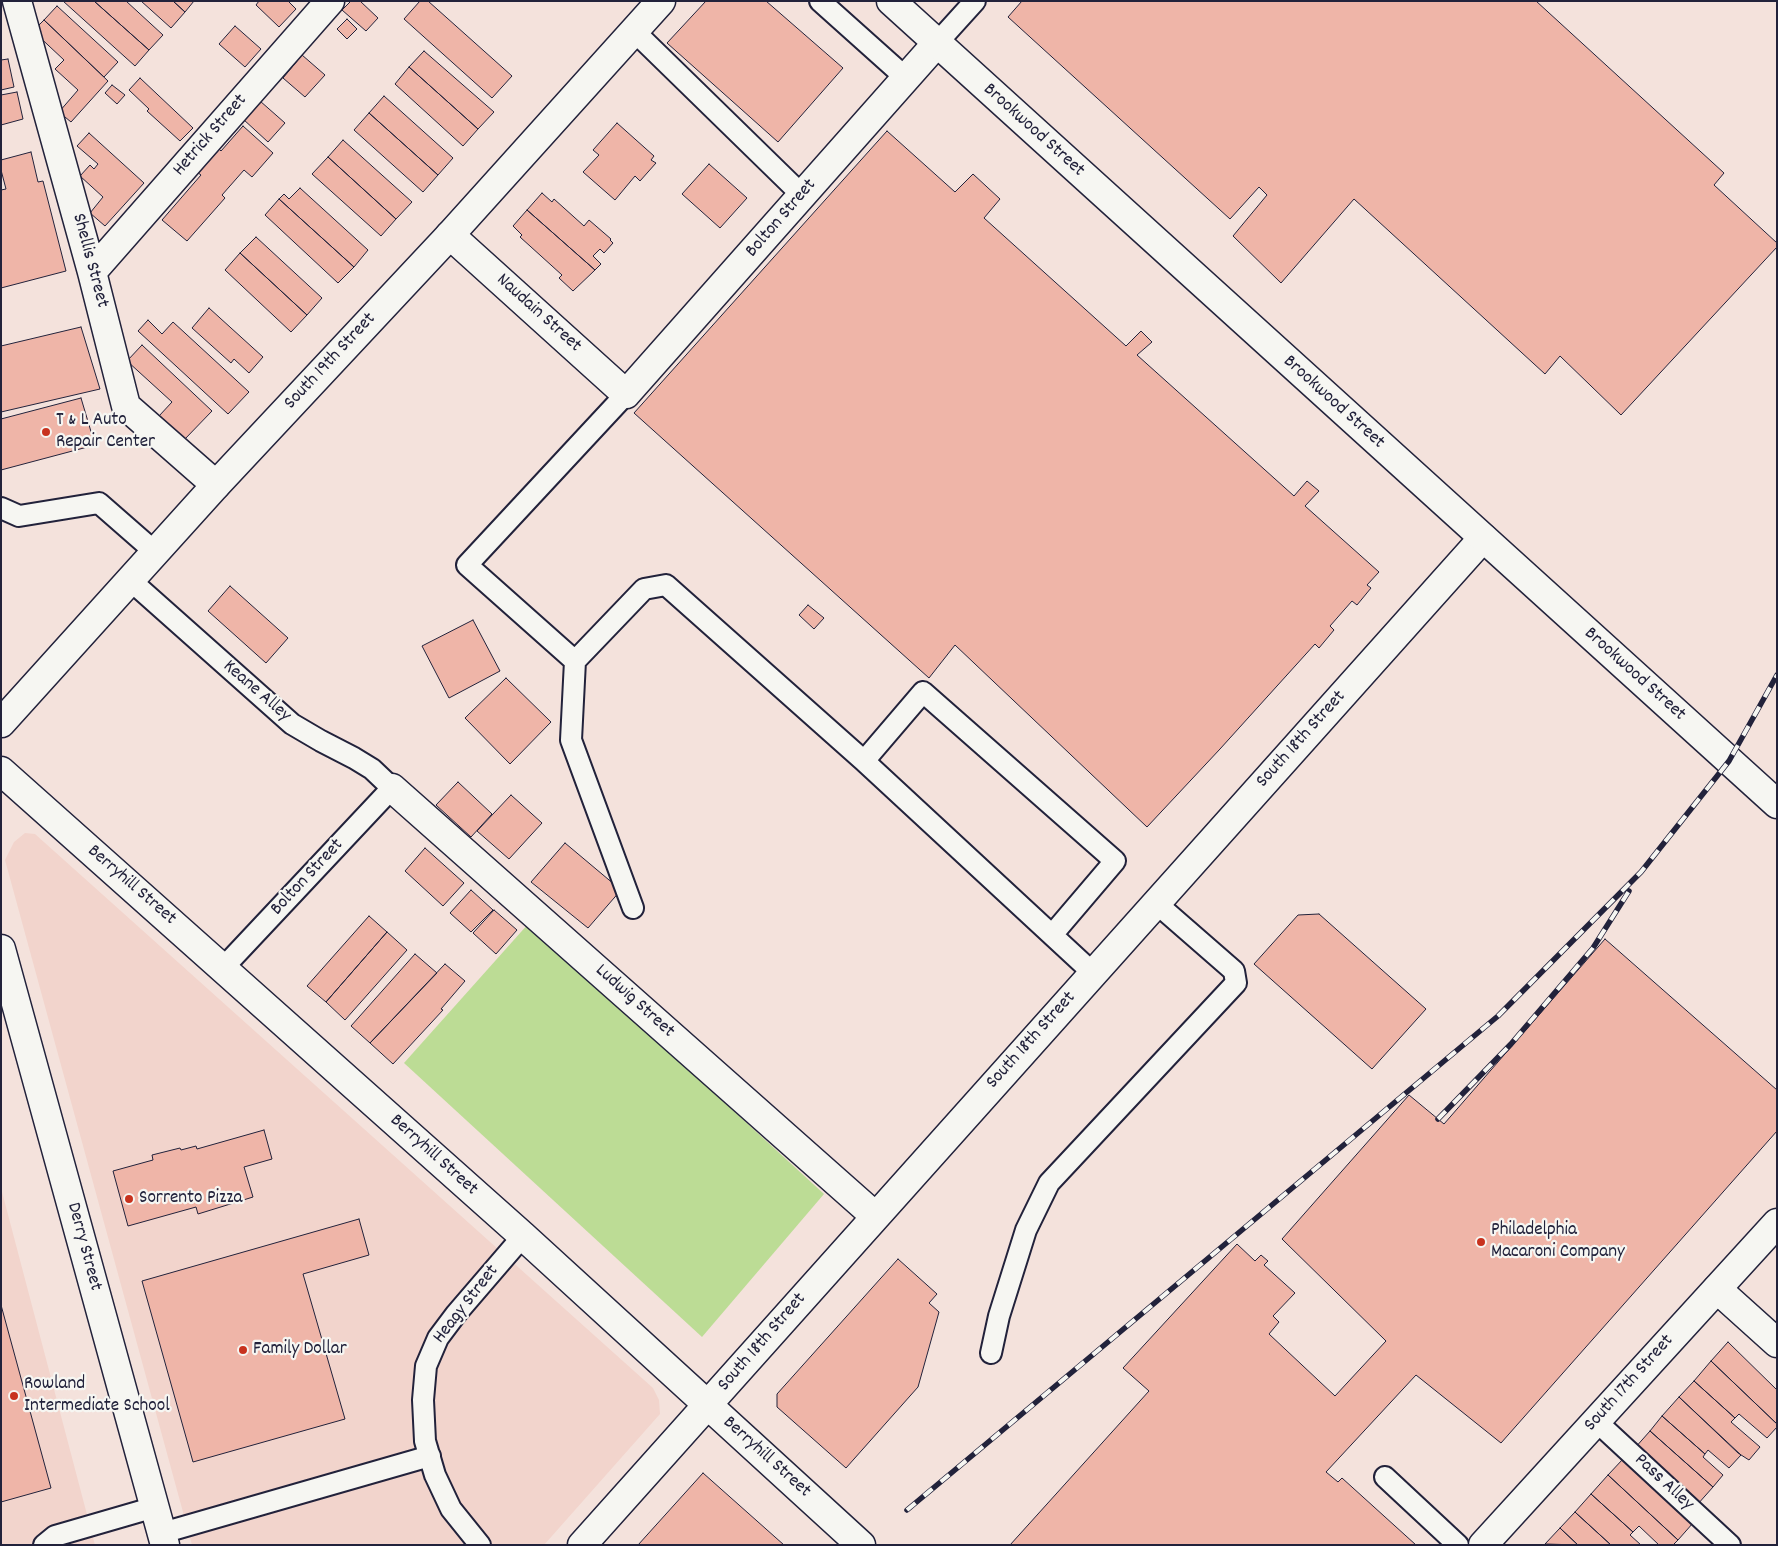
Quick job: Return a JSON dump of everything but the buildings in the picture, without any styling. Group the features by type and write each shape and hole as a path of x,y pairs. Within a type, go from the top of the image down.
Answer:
{"street":[{"name":"Shellis Street","path":"17,1 92,272 126,406 216,485"},
{"name":"Hetrick Street","path":"92,272 330,1"},
{"name":"South 19th Street","path":"1,723 216,485 450,235 661,1"},
{"name":"Brookwood Street","path":"890,1 1777,804"},
{"name":"Bolton Street","path":"626,394 937,43"},
{"name":"Naudain Street","path":"450,235 626,394"},
{"name":"South 18th Street","path":"582,1545 1483,538"},
{"name":"Berryhill Street","path":"1,771 523,1236 861,1545"},
{"name":"Ludwig Street","path":"392,788 875,1216"},
{"name":"Derry Street","path":"1,949 164,1539"},
{"name":"South 17th Street","path":"1483,1545 1777,1223"},
{"path":"1717,1289 1777,1343"}],"lane":[{"path":"820,1 906,78"},
{"path":"937,43 975,1"},
{"path":"634,31 802,195"},
{"path":"575,661 467,565 626,394"},
{"path":"1,508 19,516 99,502 155,552"},
{"name":"Keane Alley","path":"130,580 292,724 372,769 392,788"},
{"path":"633,908 571,740 575,661 644,590 666,585 864,761 1093,973"},
{"path":"864,761 923,692 1115,861 1052,935"},
{"name":"Bolton Street","path":"223,968 392,788"},
{"path":"991,1353 999,1316 1026,1230 1049,1183 1236,983 1234,971 1156,903"},
{"name":"Heagy Street","path":"480,1545 451,1509 435,1475 425,1441 423,1400 426,1366 438,1338 456,1314 523,1236"},
{"name":"Pass Alley","path":"1596,1421 1730,1545"},
{"path":"164,1539 430,1456"},
{"path":"1385,1477 1458,1545"},
{"path":"44,1545 55,1536 155,1507"}],"shaded area":[{"path":"25,833 35,834 653,1388 659,1400 660,1414 544,1545 192,1545 5,860 14,842"},
{"path":"1,1188 95,1545 1,1545"}],"green space":[{"path":"529,923 824,1194 702,1337 404,1063"}],"railway":[{"path":"907,1510 1498,1016 1641,872 1729,761 1777,675"},
{"path":"1438,1119 1511,1044 1593,948 1629,891"}],"place":[{"name":"T & L Auto Repair Center","path":"46,432"},
{"name":"Sorrento Pizza","path":"129,1199"},
{"name":"Philadelphia Macaroni Company","path":"1481,1242"},
{"name":"Family Dollar","path":"243,1350"},
{"name":"Rowland Intermediate School","path":"14,1396"}]}
